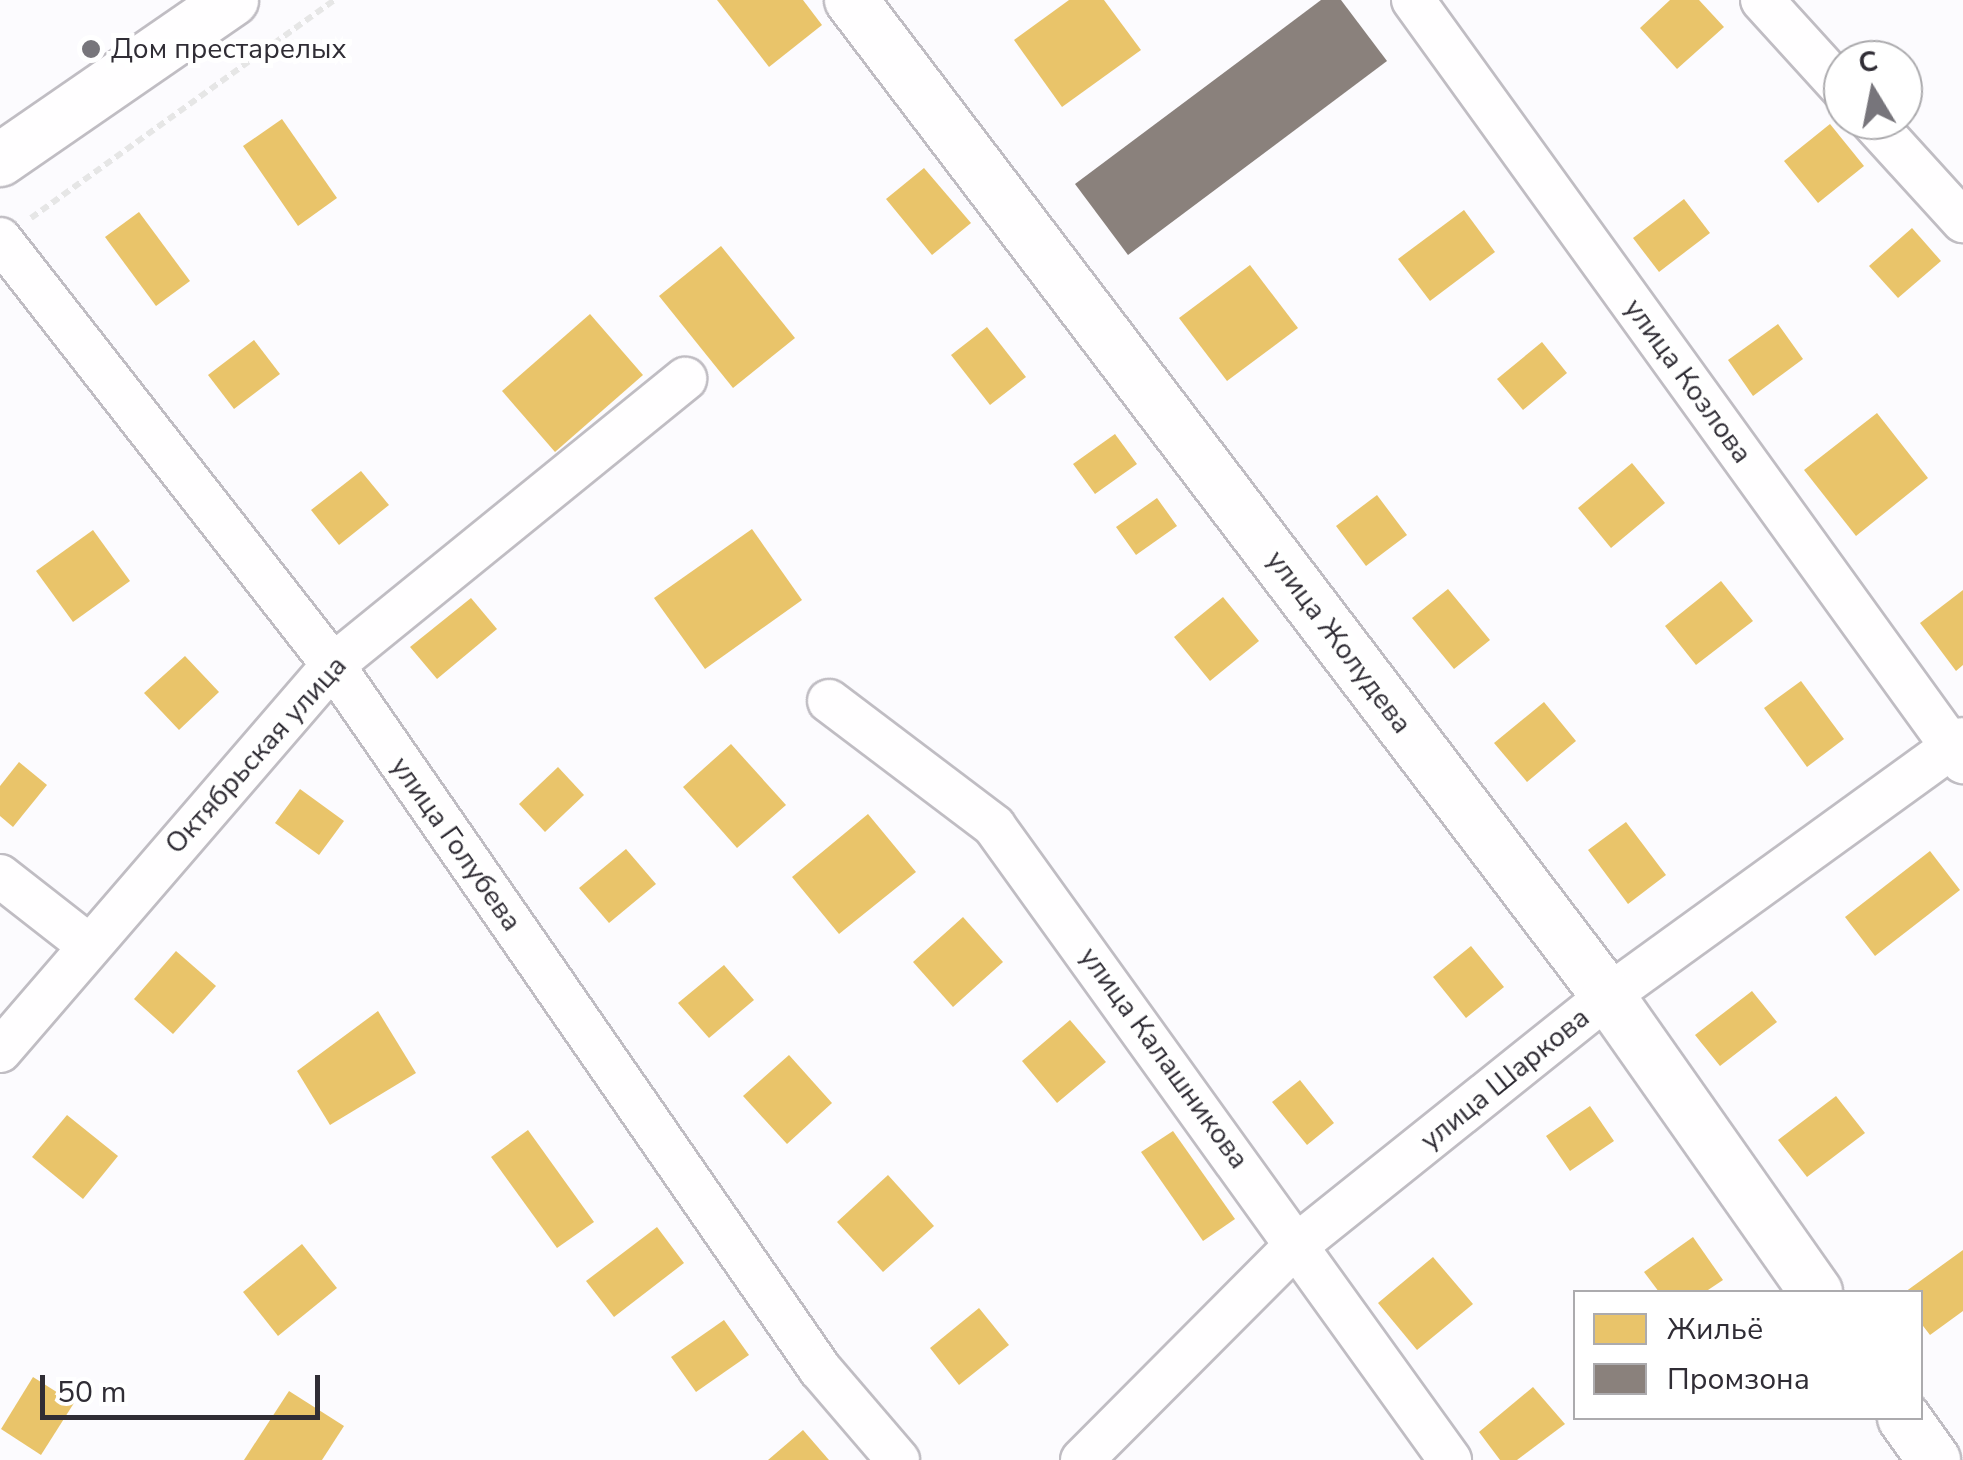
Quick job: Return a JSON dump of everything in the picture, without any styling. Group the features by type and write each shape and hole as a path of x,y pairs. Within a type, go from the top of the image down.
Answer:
{"main road":[{"path":"0,160 232,0"},
{"name":"улица Жолудева","path":"851,0 1608,996 1815,1290"},
{"path":"1905,1420 1934,1460"}],"street":[{"name":"улица Козлова","path":"1413,0 1960,750"},
{"path":"1762,0 1823,67"},
{"path":"1889,140 1963,221"},
{"name":"улица Голубева","path":"0,240 332,665 820,1370 898,1460"},
{"name":"Октябрьская улица","path":"0,1051 87,944 332,665 686,378"},
{"name":"улица Калашникова","path":"829,701 994,826 1264,1194 1292,1249 1450,1460"},
{"name":"улица Шаркова","path":"1082,1460 1292,1249 1608,996 1960,750"},
{"path":"0,876 87,944"}],"path":[{"path":"0,240 334,0"}],"building: Жильё":[{"path":"717,0 803,0 822,25 769,67"},
{"path":"1069,0 1104,0 1141,50 1062,107 1014,40"},
{"path":"1670,0 1699,0 1724,27 1677,69 1640,28"},
{"path":"282,119 337,198 298,226 243,146"},
{"path":"1823,130 1823,140 1843,140 1864,166 1818,203 1784,161"},
{"path":"924,168 971,223 932,255 886,199"},
{"path":"1684,199 1710,233 1659,272 1633,238"},
{"path":"1464,210 1495,252 1430,301 1398,259"},
{"path":"139,212 190,281 156,306 105,237"},
{"path":"1912,228 1941,261 1898,298 1869,266"},
{"path":"721,246 795,338 733,388 659,296"},
{"path":"1250,265 1298,328 1227,381 1179,318"},
{"path":"590,314 643,375 555,452 502,391"},
{"path":"1778,324 1803,359 1753,396 1728,360"},
{"path":"987,327 1026,377 990,405 951,355"},
{"path":"254,340 280,374 234,409 208,375"},
{"path":"1542,342 1567,373 1523,410 1497,379"},
{"path":"1877,413 1928,478 1856,536 1804,470"},
{"path":"1115,434 1137,464 1095,494 1073,464"},
{"path":"1632,463 1665,503 1611,548 1578,508"},
{"path":"361,471 389,505 339,545 311,510"},
{"path":"1377,495 1407,535 1366,566 1336,526"},
{"path":"1157,498 1177,526 1136,555 1116,527"},
{"path":"752,529 802,600 705,669 654,598"},
{"path":"93,530 130,581 73,622 36,571"},
{"path":"1721,581 1753,621 1696,665 1665,626"},
{"path":"1448,589 1490,640 1454,669 1412,618"},
{"path":"1963,590 1963,665 1956,671 1920,623"},
{"path":"1223,597 1259,641 1210,681 1174,637"},
{"path":"471,598 497,629 437,679 410,647"},
{"path":"185,656 219,692 179,730 144,693"},
{"path":"1801,681 1844,739 1807,767 1764,708"},
{"path":"1544,702 1576,741 1527,782 1494,743"},
{"path":"731,744 786,805 737,848 683,787"},
{"path":"19,762 47,785 13,827 0,816 0,786"},
{"path":"558,767 584,795 545,832 519,804"},
{"path":"300,789 344,821 319,855 275,823"},
{"path":"868,814 916,872 839,934 792,877"},
{"path":"1626,822 1666,875 1628,904 1588,850"},
{"path":"626,849 656,884 609,923 579,888"},
{"path":"1930,851 1960,890 1875,956 1845,917"},
{"path":"963,917 1003,962 953,1007 913,962"},
{"path":"1471,946 1504,987 1466,1018 1433,977"},
{"path":"176,951 216,986 173,1034 134,999"},
{"path":"724,965 754,1000 709,1038 678,1003"},
{"path":"1752,991 1777,1022 1720,1066 1695,1035"},
{"path":"378,1011 416,1073 330,1125 297,1071"},
{"path":"1070,1020 1106,1062 1057,1103 1022,1061"},
{"path":"789,1055 832,1103 787,1144 743,1096"},
{"path":"1300,1080 1334,1123 1307,1145 1272,1102"},
{"path":"1836,1096 1865,1133 1807,1177 1778,1140"},
{"path":"1590,1106 1614,1141 1570,1171 1546,1136"},
{"path":"67,1115 118,1156 83,1199 32,1157"},
{"path":"528,1130 594,1222 557,1248 491,1157"},
{"path":"1173,1131 1235,1219 1203,1241 1141,1152"},
{"path":"888,1175 934,1226 883,1272 837,1222"},
{"path":"657,1227 684,1263 614,1317 586,1281"},
{"path":"1693,1237 1723,1280 1708,1290 1658,1290 1644,1272"},
{"path":"302,1244 337,1288 278,1336 243,1292"},
{"path":"1963,1250 1963,1311 1930,1335 1923,1326 1923,1290 1908,1290"},
{"path":"1433,1257 1473,1304 1417,1350 1378,1303"},
{"path":"979,1308 1009,1345 959,1385 930,1348"},
{"path":"724,1320 749,1355 696,1392 671,1357"},
{"path":"33,1377 74,1403 41,1455 1,1429"},
{"path":"1533,1387 1565,1424 1517,1460 1500,1460 1479,1432"},
{"path":"289,1391 344,1426 322,1460 244,1460"},
{"path":"803,1430 829,1460 768,1460"}],"building: Промзона":[{"path":"1321,0 1341,0 1387,61 1128,255 1075,184"}],"place":[{"name":"Дом престарелых","path":"91,49"}]}
